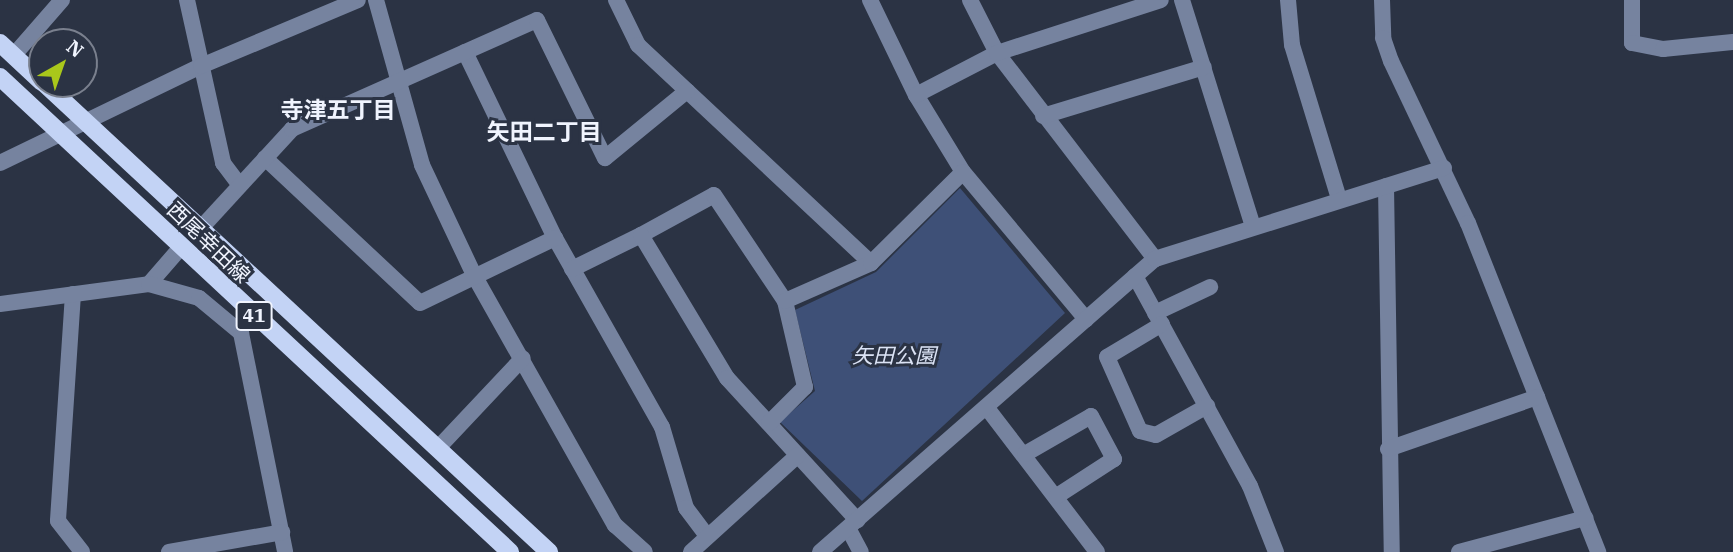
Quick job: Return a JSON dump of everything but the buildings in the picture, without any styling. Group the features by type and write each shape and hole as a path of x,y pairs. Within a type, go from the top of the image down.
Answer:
{"main road":[{"name":"西尾幸田線","path":"0,43 28,69"},
{"name":"西尾幸田線","path":"0,77 510,552"},
{"name":"西尾幸田線","path":"60,98 550,552"}],"street":[{"path":"14,55 62,0"},
{"path":"187,0 223,163 239,184"},
{"path":"0,163 201,66 358,0"},
{"path":"376,0 395,80 422,165 475,277 615,525 645,552"},
{"path":"616,0 638,46 871,263"},
{"path":"870,0 916,94 963,172 1086,319"},
{"path":"970,0 997,53 1155,259"},
{"path":"916,94 997,53 1161,0"},
{"path":"1182,0 1253,227"},
{"path":"1288,0 1292,45 1339,199"},
{"path":"1382,0 1383,38 1391,61 1444,168 1598,552"},
{"path":"1632,0 1632,43 1663,49 1733,42"},
{"path":"202,227 292,129 395,80 537,20 605,158 687,91"},
{"path":"465,52 555,238 662,427 686,508 707,536"},
{"path":"1043,116 1204,67"},
{"path":"265,158 420,303 555,238"},
{"path":"820,552 1155,259 1444,168"},
{"path":"785,301 871,263 963,172"},
{"path":"1386,186 1388,449 1392,552"},
{"path":"572,270 714,195 785,301 805,387 769,423"},
{"path":"641,235 727,377 797,455 852,524 861,552"},
{"path":"149,284 182,246"},
{"path":"1135,276 1250,486 1276,552"},
{"path":"0,304 149,284 199,298 241,333 285,552"},
{"path":"1207,406 1156,435 1140,431 1107,357 1158,319 1210,286"},
{"path":"73,294 58,521 82,552"},
{"path":"439,447 523,358"},
{"path":"1388,449 1537,397"},
{"path":"986,408 1025,454 1097,552"},
{"path":"1025,454 1091,416 1114,459 1057,496"},
{"path":"691,552 797,455"},
{"path":"1464,551 1585,519"},
{"path":"169,552 282,532"}],"green space":[{"name":"矢田公園","path":"960,188 1065,313 862,501 780,422 815,391 795,310 876,272"}],"district":[{"name":"寺津五丁目","path":"338,109"},
{"name":"矢田二丁目","path":"544,131"}]}
